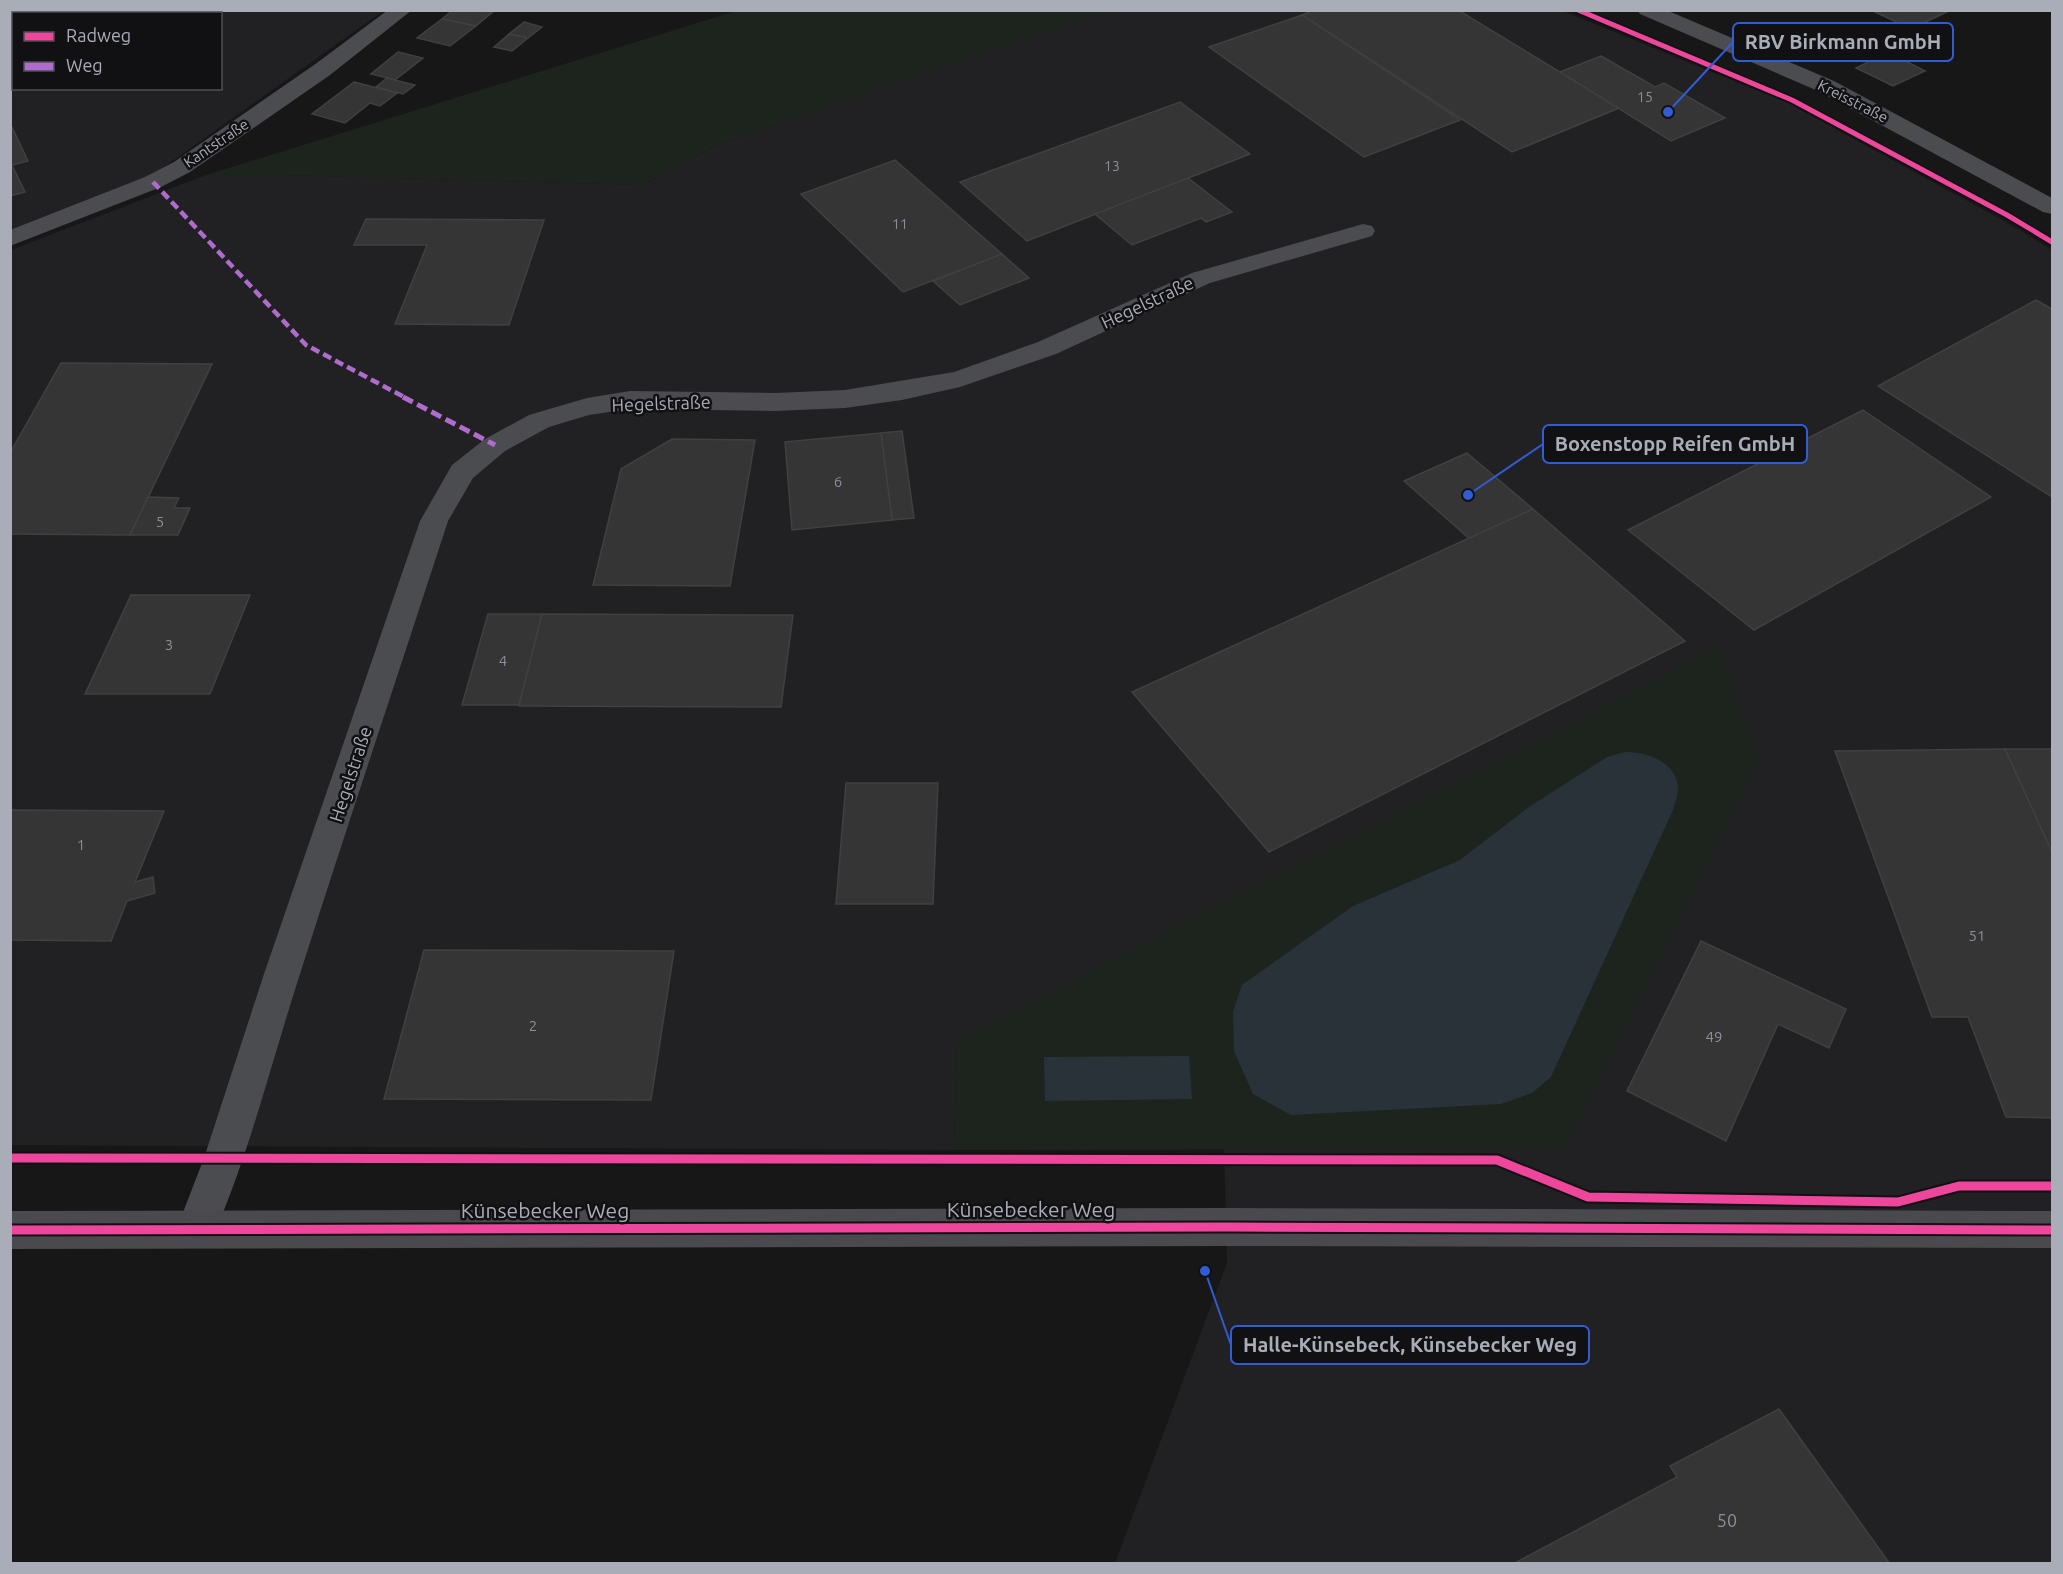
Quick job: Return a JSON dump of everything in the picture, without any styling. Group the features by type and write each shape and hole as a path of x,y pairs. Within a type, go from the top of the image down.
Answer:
{"street":[{"name":"Kantstraße","path":"10,239 153,182 182,167 322,70 402,10"},
{"name":"Kreisstraße","path":"1647,10 1826,86 2052,207"},
{"name":"Hegelstraße","path":"197,1228 223,1158 282,974 434,521 462,472 495,445 539,421 587,407 630,400 775,402 845,399 902,391 960,378 1047,348 1201,278 1363,231"},
{"name":"Künsebecker Weg","path":"10,1230 1227,1227 2052,1230"}],"shaded area":[{"path":"739,10 1108,11 719,144 642,185 206,175"},
{"path":"1108,10 1563,11 1788,103 2006,222 2052,250 2052,1563 1115,1563 1227,1263 1224,1149 1566,1148 957,1040 954,1150 11,1145 11,250 206,175 642,185 719,144"},
{"path":"11,11 383,11 153,175 11,230"},
{"path":"1719,647 1759,761 1565,1149 954,1150 957,1040"},
{"path":"1625,752 1643,754 1668,766 1677,781 1677,796 1673,810 1551,1077 1532,1093 1501,1104 1291,1115 1253,1094 1234,1051 1233,1012 1242,985 1353,906 1460,860 1529,807 1607,757"},
{"path":"1189,1056 1192,1099 1045,1101 1044,1057"}],"building":[{"path":"453,10 495,10 476,26 442,19"},
{"path":"1314,10 1458,10 1619,108 1512,152 1302,15"},
{"path":"1871,10 1951,10 1911,29"},
{"path":"1302,15 1460,120 1364,157 1209,47"},
{"path":"442,19 476,26 450,46 417,38"},
{"path":"524,22 542,27 528,38 509,34"},
{"path":"509,34 528,38 512,51 494,47"},
{"path":"398,52 423,58 395,80 371,74"},
{"path":"1888,52 1925,71 1893,86 1856,68"},
{"path":"1601,56 1655,87 1664,83 1725,118 1671,141 1560,72"},
{"path":"387,78 415,85 403,94 376,87"},
{"path":"354,82 397,93 380,106 370,103 345,123 312,114"},
{"path":"1180,102 1250,154 1027,241 960,182"},
{"path":"10,123 28,161 12,165 25,192 10,196"},
{"path":"895,160 1002,254 903,292 801,194"},
{"path":"1188,178 1232,212 1206,222 1201,218 1132,245 1095,214"},
{"path":"366,219 544,220 509,325 395,324 427,245 354,245"},
{"path":"1002,254 1029,278 960,305 933,281"},
{"path":"2036,300 2052,309 2052,497 1878,386"},
{"path":"61,363 212,364 130,535 10,534 10,453"},
{"path":"1863,410 1991,497 1754,630 1628,530"},
{"path":"902,431 914,518 892,520 881,433"},
{"path":"881,433 892,520 792,530 785,442"},
{"path":"672,439 755,440 730,586 593,585 621,469"},
{"path":"1467,453 1533,509 1470,539 1404,481"},
{"path":"148,497 179,498 174,508 190,508 178,535 130,535"},
{"path":"1533,509 1685,641 1269,852 1132,692"},
{"path":"131,595 250,595 210,694 85,694"},
{"path":"488,614 542,614 519,705 462,705"},
{"path":"542,614 793,615 781,707 519,706"},
{"path":"2005,749 2052,852 2052,1118 2006,1117 1968,1017 1932,1017 1835,751"},
{"path":"2005,749 2052,749 2052,852"},
{"path":"846,783 938,783 933,904 836,904"},
{"path":"10,810 164,811 135,882 153,877 155,893 127,901 111,941 10,940"},
{"path":"1701,941 1846,1009 1829,1048 1778,1024 1726,1141 1627,1091"},
{"path":"424,950 674,951 651,1100 384,1099"},
{"path":"1779,1409 1890,1564 1513,1564 1677,1477 1670,1466"}],"marked path":[{"path":"153,182 306,345 495,445"}],"cycle path":[{"path":"1578,10 1792,100 2007,215 2052,242"},
{"path":"10,1158 1497,1160 1588,1197 1898,1202 1959,1186 2052,1186"},
{"path":"10,1230 1228,1227 2052,1230"}],"place":[{"name":"RBV Birkmann GmbH","path":"1668,112"},
{"name":"Boxenstopp Reifen GmbH","path":"1468,495"},
{"name":"Halle-Künsebeck, Künsebecker Weg","path":"1205,1271"}]}
